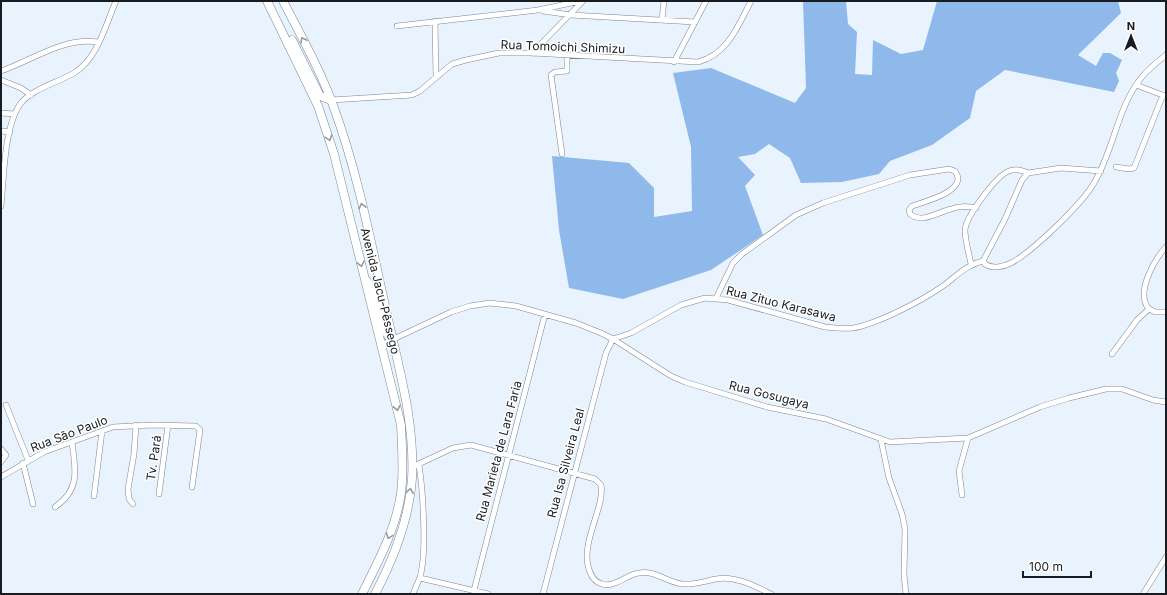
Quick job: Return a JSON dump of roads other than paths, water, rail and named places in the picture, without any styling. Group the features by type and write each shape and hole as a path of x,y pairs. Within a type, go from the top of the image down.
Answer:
{"highway":[{"name":"Avenida Jacu-Pêssego","path":"267,1 324,120 336,159 364,279 401,425 403,469 401,494 389,538 362,594"},
{"name":"Avenida Jacu-Pêssego","path":"283,1 331,100 354,174 412,434 416,466 404,524 396,549 375,594"},
{"path":"278,22 287,29 318,94 331,100 325,112 324,120"},
{"path":"295,44 301,51 320,91 323,92 326,88"},
{"path":"324,120 329,114 332,116 348,167 354,174"},
{"path":"364,279 372,286 384,331 392,340"},
{"path":"384,357 386,349 390,350 398,384 404,394"}],"street":[{"path":"1,206 10,132 14,114 21,103 31,95 75,72 88,61 116,1"},
{"path":"397,26 538,10 582,1"},
{"path":"532,53 571,15 582,1"},
{"path":"662,20 664,1"},
{"path":"674,62 706,1"},
{"name":"Rua Tomoichi Shimizu","path":"331,100 412,95 452,64 471,58 502,53 532,53 674,62 698,62 718,53 731,38 751,1"},
{"path":"538,10 571,15 695,22"},
{"path":"435,21 436,77"},
{"path":"1,72 61,45 78,42 98,42"},
{"path":"562,154 552,75 555,72 567,71 567,55"},
{"name":"Rua Zituo Karasawa","path":"613,339 632,333 681,305 705,298 716,298 825,327 839,329 853,328 915,303 939,289 971,264 984,262 988,266 997,267 1010,263 1018,258 1084,198 1101,171 1123,111 1136,85 1150,68 1166,55"},
{"path":"1,80 21,88 31,95"},
{"path":"1116,167 1129,169 1134,168 1164,96 1136,85"},
{"path":"1,113 14,114"},
{"path":"1,131 10,132"},
{"path":"971,264 965,230 968,222 992,186 1008,171 1016,170 1028,173 1061,168 1101,171"},
{"path":"716,298 733,263 742,254 787,221 823,203 910,175 949,169 958,174 958,181 953,188 938,198 912,206 909,212 912,216 921,218 958,207 976,208"},
{"path":"984,262 1022,180 1028,173"},
{"path":"1166,247 1154,263 1149,273 1145,290 1145,300 1149,309 1155,312 1166,312"},
{"name":"Rua Gosugaya","path":"381,345 451,312 470,306 502,304 545,314 576,324 613,339 655,367 685,382 767,407 833,421 881,440 890,442 906,443 968,438 1040,407 1106,389 1122,389 1153,400 1166,402"},
{"path":"1112,354 1137,320 1149,309"},
{"name":"Rua Marieta de Lara Faria","path":"473,592 545,314"},
{"name":"Rua Isa Silveira Leal","path":"542,594 606,354 613,339"},
{"path":"6,406 28,460"},
{"name":"Rua São Paulo","path":"1,477 44,452 118,426 196,426 200,430 192,487"},
{"path":"133,504 129,499 128,489 134,454 136,426"},
{"name":"Tv. Pará","path":"159,494 168,426"},
{"path":"94,496 102,431"},
{"path":"962,495 959,472 968,438"},
{"path":"881,440 889,478 906,530 904,575 906,594"},
{"path":"55,507 64,501 69,495 76,478 72,443"},
{"path":"413,594 420,578 423,547 416,466 453,448 464,446 480,447 595,480 602,489 587,552 590,572 599,583 609,585 633,574 643,572 655,574 682,584 699,584 721,578 734,579 771,594"},
{"path":"1,449 6,456 1,462"},
{"path":"23,463 33,504"},
{"path":"1144,594 1166,558"},
{"path":"420,578 473,592 488,594"}]}
